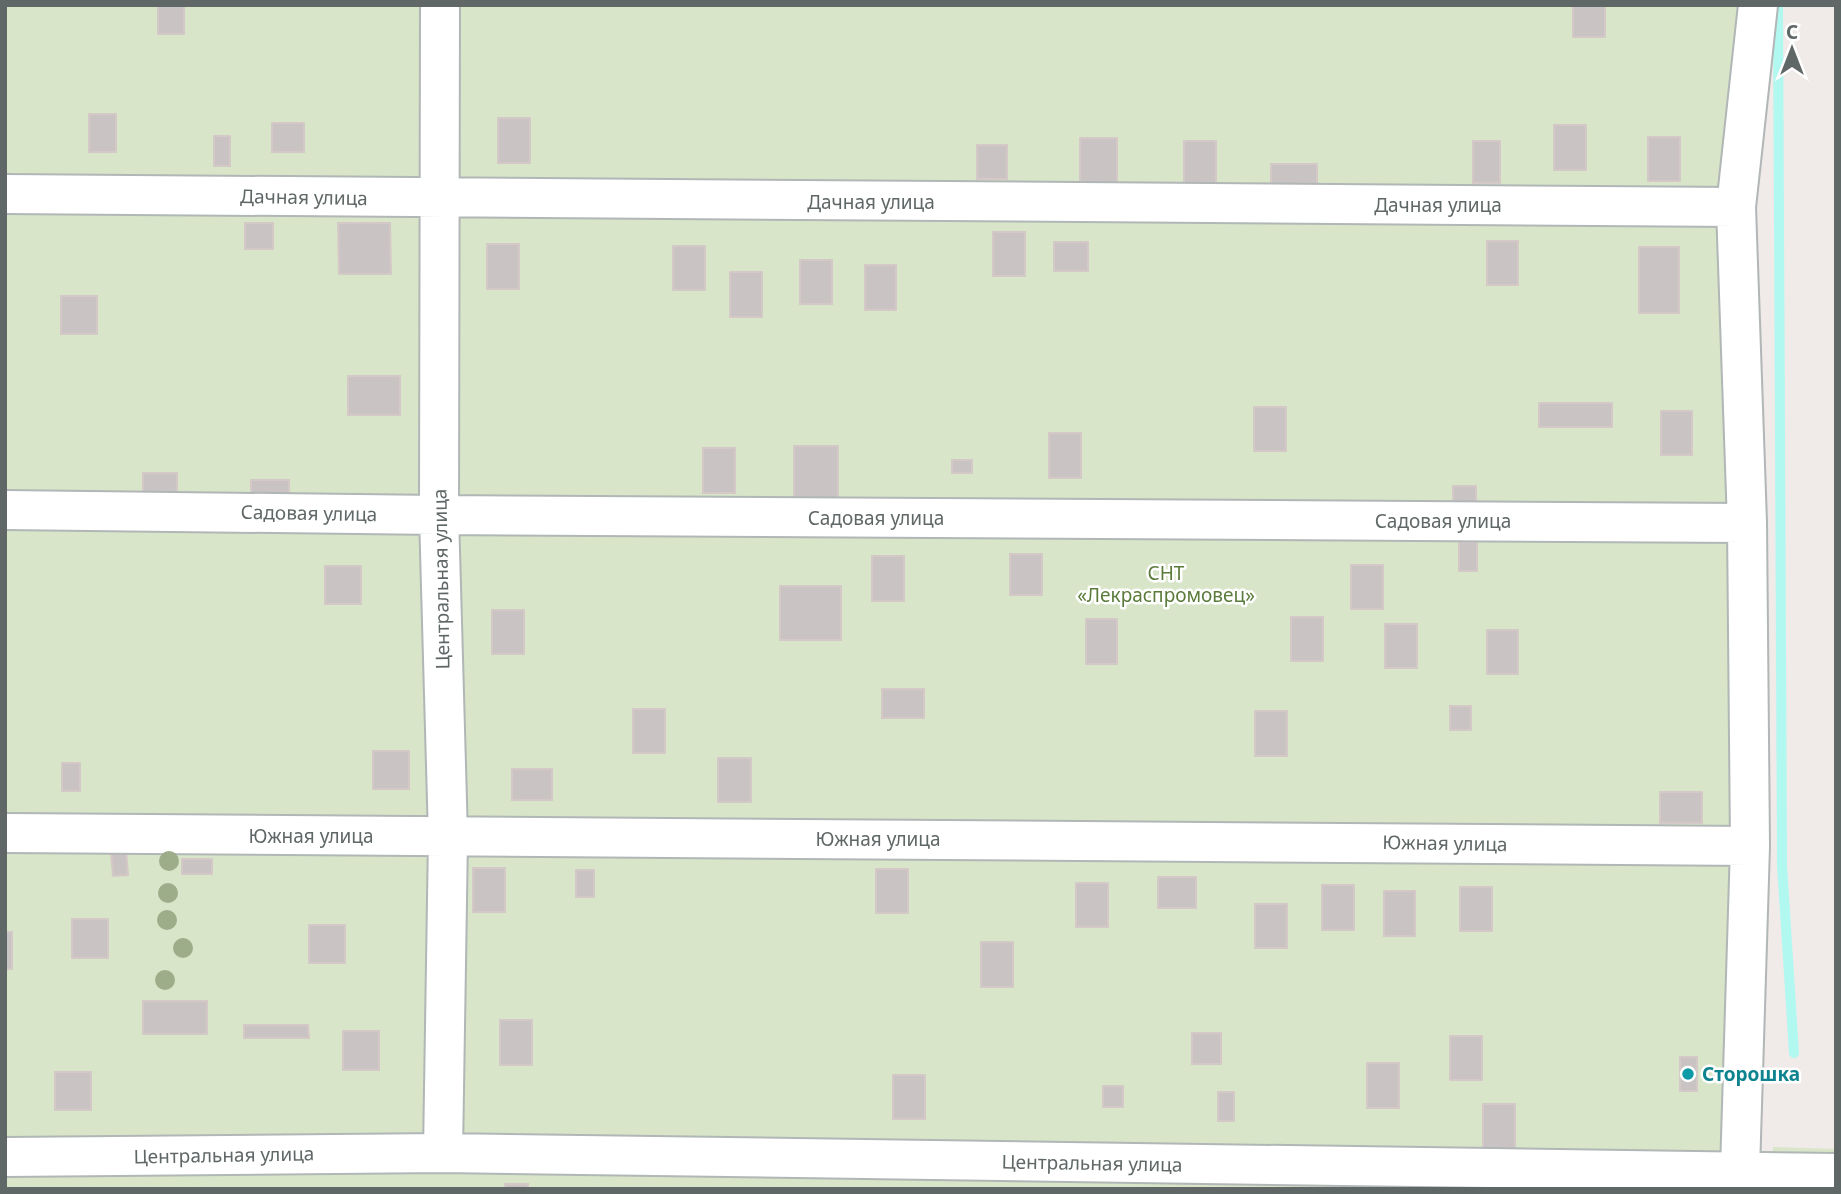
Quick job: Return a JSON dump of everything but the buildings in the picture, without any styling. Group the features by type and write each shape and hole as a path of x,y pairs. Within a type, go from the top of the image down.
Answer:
{"street":[{"name":"Центральная улица","path":"440,5 439,515 448,837 443,1153"},
{"path":"1740,1170 1750,846 1746,523 1736,207 1758,5"},
{"name":"Дачная улица","path":"5,194 1736,207"},
{"name":"Садовая улица","path":"5,510 1746,523"},
{"name":"Южная улица","path":"5,833 1750,846"},
{"name":"Центральная улица","path":"5,1157 443,1153 1019,1175 1740,1170 1836,1173"}],"green space":[{"name":"СНТ «Лекраспромовец»","path":"5,5 1758,5 1740,1170 5,1157"},
{"path":"1773,1147 1836,1149 1836,1189 5,1189 5,1176 740,1172 1773,1176"}],"waterway":[{"path":"1778,5 1782,865 1794,1053"}],"place":[{"name":"Сторошка","path":"1688,1074"}]}
